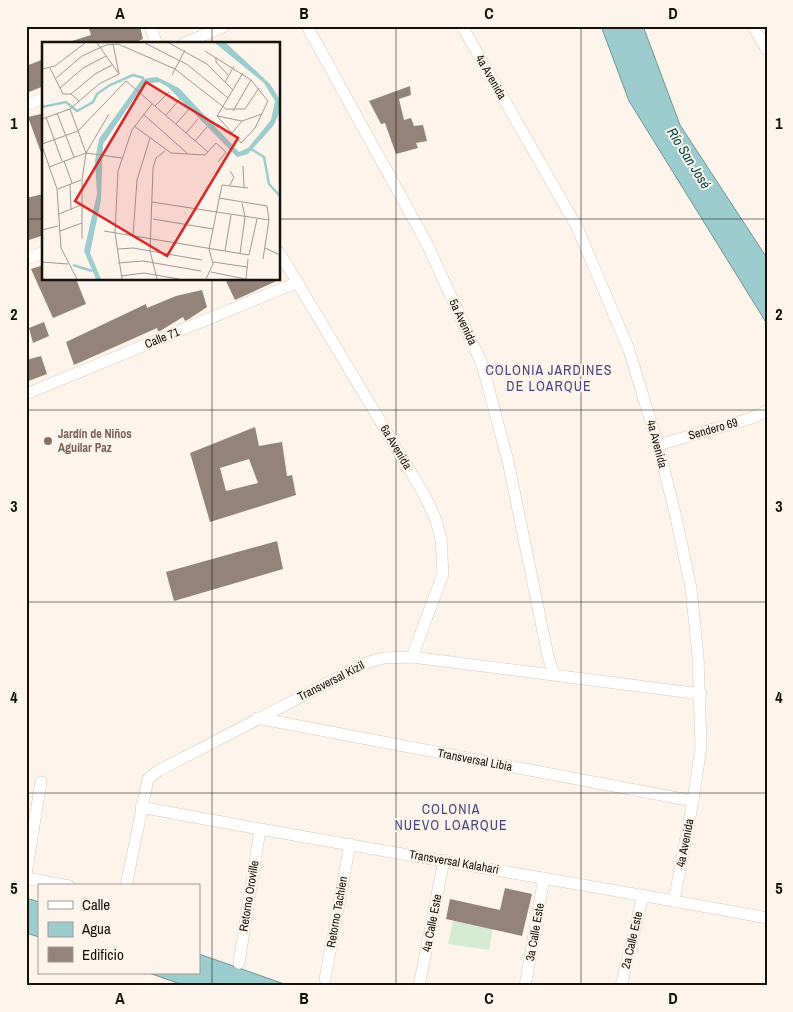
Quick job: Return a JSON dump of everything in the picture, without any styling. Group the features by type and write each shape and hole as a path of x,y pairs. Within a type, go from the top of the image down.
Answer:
{"street":[{"path":"150,26 156,42"},
{"path":"187,42 225,26"},
{"name":"5a Avenida","path":"307,26 427,244 482,364 508,460 548,656 554,674"},
{"name":"4a Avenida","path":"462,26 577,228 629,350 658,445 691,588 701,694 701,746 693,801 674,901"},
{"path":"753,26 767,50"},
{"path":"26,105 42,99"},
{"path":"26,259 42,253"},
{"name":"6a Avenida","path":"280,254 425,496 436,520 441,538 443,574 412,657"},
{"name":"Calle 71","path":"26,394 298,282"},
{"name":"Sendero 69","path":"658,445 752,418 767,411"},
{"name":"Transversal Kizil","path":"126,884 148,779 158,771 366,662 390,657 412,657 701,694"},
{"name":"Transversal Libia","path":"257,718 693,801"},
{"path":"26,874 41,782"},
{"name":"Transversal Kalahari","path":"141,807 260,830 444,860 767,918"},
{"name":"Retorno Oroville","path":"239,963 260,830"},
{"name":"Retorno Tachien","path":"325,979 350,844"},
{"name":"4a Calle Este","path":"420,986 444,860"},
{"path":"26,878 58,884"},
{"name":"3a Calle Este","path":"525,986 544,878"},
{"name":"2a Calle Este","path":"621,986 643,895"}],"green space":[{"path":"453,921 493,927 489,950 448,944"}],"water":[{"name":"Río San José","path":"601,26 643,26 680,125 767,258 767,324 629,101"},
{"path":"26,898 38,902 38,937 26,933"},
{"path":"200,954 290,986 186,986 152,974 200,974"}],"building":[{"path":"88,26 140,26 143,39 136,42 69,42 91,35"},
{"path":"42,60 42,87 29,92 26,86 26,66"},
{"path":"410,86 411,95 399,99 404,120 411,118 414,126 423,125 427,141 416,143 418,148 396,154 385,123 381,124 369,101"},
{"path":"41,114 42,155 28,117"},
{"path":"42,194 42,236 26,241 26,198"},
{"path":"42,266 42,280 76,280 86,304 53,318 31,269"},
{"path":"225,280 279,280 235,300"},
{"path":"202,290 207,307 189,319 185,321 183,317 160,331 157,328 74,365 66,342 146,304 147,308 176,296"},
{"path":"44,322 49,336 33,343 29,328"},
{"path":"41,356 47,374 26,382 26,360"},
{"path":"255,427 259,446 282,442 287,476 292,475 296,495 210,522 190,453","holes":["249,459 258,483 226,491 220,468"]},
{"path":"277,541 283,569 174,601 166,572"},
{"path":"505,888 532,894 522,936 446,919 450,899 500,910"}],"place":[{"name":"Jardín de Niños Aguilar Paz","path":"48,441"}],"district":[{"name":"COLONIA JARDINES DE LOARQUE","path":"549,378"},
{"name":"COLONIA NUEVO LOARQUE","path":"451,818"}]}
